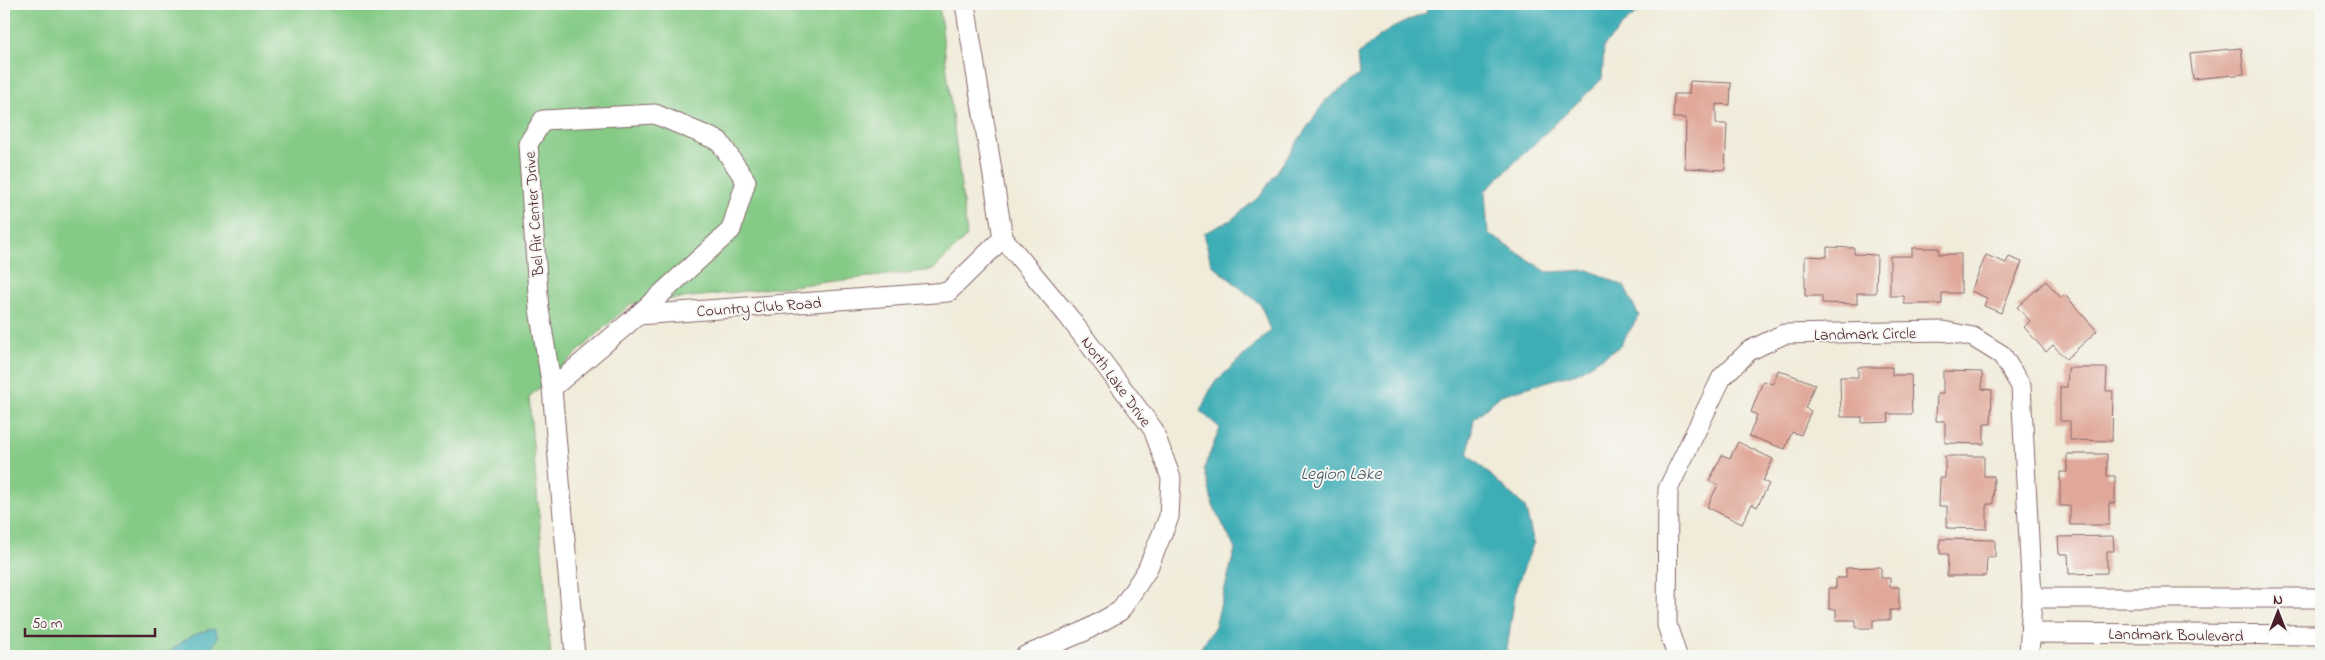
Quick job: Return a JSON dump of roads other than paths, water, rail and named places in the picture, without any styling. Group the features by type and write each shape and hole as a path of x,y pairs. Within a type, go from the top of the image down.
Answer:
{"street":[{"path":"965,4 1003,238"},
{"name":"Bel Air Center Drive","path":"552,388 539,309 528,144 543,120 655,114 719,141 746,181 731,230 638,315"},
{"name":"Country Club Road","path":"638,315 948,292 1003,238"},
{"name":"North Lake Drive","path":"1003,238 1068,316 1153,429 1171,478 1170,517 1147,570 1120,611 1083,632 1025,656"},
{"path":"575,656 552,388 638,315"},
{"name":"Landmark Circle","path":"1677,656 1667,625 1668,489 1722,377 1749,351 1784,334 1943,331 1973,337 2002,355 2021,386 2032,598 2029,656"},
{"path":"2032,598 2321,598"},
{"name":"Landmark Boulevard","path":"2031,633 2321,636"}],"water":[{"name":"Legion Lake","path":"1429,4 1642,4 1643,9 1628,20 1604,46 1602,79 1485,191 1488,233 1547,272 1589,270 1624,286 1639,316 1619,347 1577,373 1501,395 1474,419 1468,454 1525,507 1534,542 1516,588 1506,656 1199,656 1198,652 1215,626 1235,549 1213,505 1204,468 1220,428 1200,411 1213,384 1270,331 1261,305 1211,264 1204,233 1231,220 1261,195 1325,101 1360,75 1358,55 1374,40 1389,30 1426,13"},
{"path":"215,629 218,637 212,647 211,656 164,656 194,635"}]}
